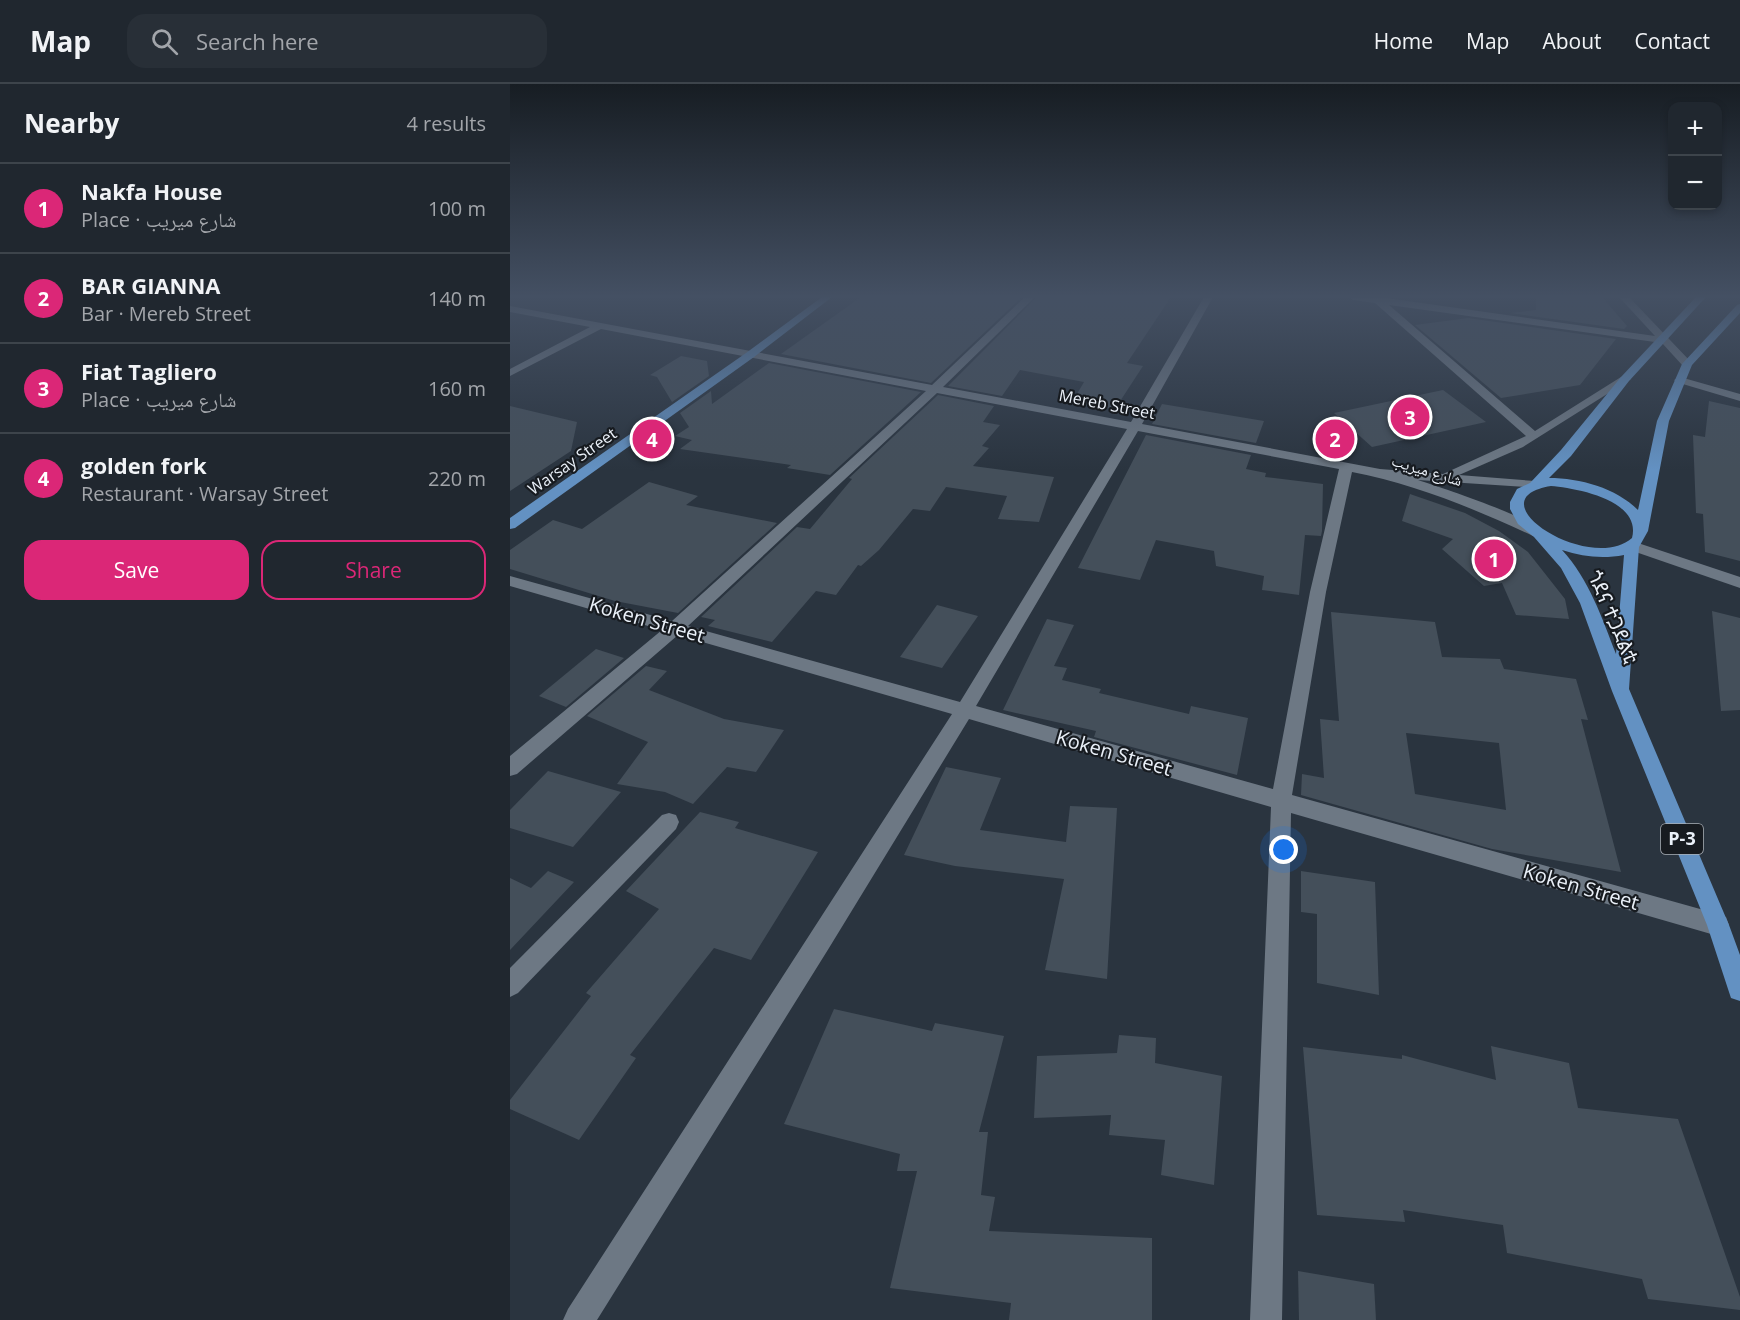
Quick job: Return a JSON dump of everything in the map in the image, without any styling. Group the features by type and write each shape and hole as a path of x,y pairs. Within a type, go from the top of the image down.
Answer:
{"main road":[{"name":"Warsay Street","path":"510,525 750,355"},
{"path":"1535,485 1566,453 1625,379 1648,355"},
{"path":"1538,533 1566,546 1598,553 1617,551 1632,546 1639,539 1663,421 1687,364 1696,355"},
{"path":"1535,485 1551,482 1571,483 1610,496 1626,507 1637,519 1641,531"},
{"name":"ጎደና ተጋደልቲ","path":"1535,485 1523,490 1517,499 1517,510 1524,522 1538,533 1567,565 1588,603 1621,691"},
{"name":"ጎደና ተጋደልቲ","path":"1621,691 1632,546"},
{"name":"P-3","path":"1621,691 1718,926 1740,989"}],"street":[{"path":"510,373 545,355"},
{"name":"Mereb Street","path":"750,355 1380,473"},
{"path":"510,768 675,628 970,355"},
{"path":"579,1320 966,711 1137,426 1177,355"},
{"path":"1441,355 1534,436"},
{"path":"1677,355 1687,364"},
{"path":"1439,477 1488,461 1534,436 1625,379"},
{"path":"1680,380 1740,398"},
{"path":"1266,1320 1281,801 1318,592 1347,467"},
{"name":"شارع ميريب","path":"1380,473 1535,485"},
{"name":"شارع ميريب","path":"1380,473 1432,487 1478,504 1538,533"},
{"path":"1632,546 1740,583"},
{"name":"Koken Street","path":"510,581 1718,926"},
{"path":"510,985 669,822"}],"building":[{"path":"785,355 961,355 931,383"},
{"path":"979,355 1133,355 1127,363 1143,366 1115,409 1071,404 1084,382 1020,370 1002,396 948,386"},
{"path":"1450,355 1604,355 1580,385 1501,398"},
{"path":"681,356 707,361 709,376 672,402 657,377 650,375"},
{"path":"769,363 921,392 830,475 787,468 791,465 680,449 692,440 675,436 689,427 680,413 711,391 712,404"},
{"path":"1443,390 1486,422 1372,447 1334,413"},
{"path":"938,395 994,406 983,422 1000,425 982,446 989,448 973,466 1054,477 1039,522 998,519 1007,496 946,487 930,511 913,509 879,550 861,566 858,565 836,595 816,591 772,642 708,626 715,620 701,617 797,527 810,529 852,479 849,478"},
{"path":"1709,401 1740,408 1740,561 1705,552 1703,514 1696,513 1693,435 1705,437"},
{"path":"1162,404 1264,421 1256,443 1152,424"},
{"path":"510,406 577,422 571,451 510,491"},
{"path":"1146,435 1251,455 1246,469 1266,473 1265,477 1323,484 1321,536 1305,535 1299,595 1262,590 1264,576 1216,566 1214,551 1156,540 1140,580 1078,568"},
{"path":"649,482 698,496 686,505 777,523 678,613 615,601 510,569 510,550 553,520 582,529"},
{"path":"1410,494 1465,513 1499,531 1528,552 1565,599 1569,619 1516,615 1502,583 1484,586 1442,549 1453,539 1402,521"},
{"path":"937,605 978,616 942,668 900,657"},
{"path":"1712,611 1740,618 1740,710 1721,711"},
{"path":"1331,612 1435,622 1442,657 1500,659 1504,669 1576,679 1588,720 1581,719 1621,872 1492,849 1301,795 1302,774 1324,778 1320,719 1339,721","holes":["1406,733 1499,743 1506,810 1415,794"]},
{"path":"1047,619 1074,625 1054,666 1067,668 1062,680 1101,689 1099,693 1189,714 1191,706 1248,718 1237,775 1094,737 1096,731 1003,710"},
{"path":"596,649 624,658 566,707 539,696"},
{"path":"646,666 667,671 649,690 724,719 784,730 756,772 727,767 693,804 665,792 617,784 648,742 587,716"},
{"path":"946,767 1001,778 980,830 1066,842 1070,806 1117,808 1107,979 1045,970 1064,879 955,866 904,855"},
{"path":"548,771 621,792 573,847 510,828 510,810"},
{"path":"700,812 739,822 735,828 818,852 751,960 714,948 630,1055 636,1058 579,1140 510,1109 510,1100 591,996 586,993 659,909 626,891"},
{"path":"548,871 574,882 510,950 510,878 531,888"},
{"path":"1301,871 1375,882 1379,995 1317,983 1317,914 1301,912"},
{"path":"834,1009 932,1031 935,1023 1004,1036 979,1132 988,1132 981,1195 995,1197 989,1231 1152,1238 1152,1320 1009,1320 1011,1303 890,1288 917,1171 897,1171 900,1154 784,1124"},
{"path":"1119,1035 1156,1038 1155,1063 1222,1076 1214,1185 1161,1175 1165,1140 1109,1135 1111,1115 1034,1118 1037,1056 1117,1053"},
{"path":"1491,1046 1569,1063 1578,1108 1678,1119 1740,1297 1740,1310 1648,1299 1642,1279 1507,1253 1503,1225 1403,1210 1405,1222 1317,1215 1303,1047 1402,1059 1402,1055 1496,1080"},
{"path":"1298,1271 1374,1284 1376,1320 1299,1320"}],"place":[{"name":"Fiat Tagliero","path":"1410,417"},
{"name":"golden fork","path":"652,439"},
{"name":"BAR GIANNA","path":"1335,439"},
{"name":"Nakfa House","path":"1494,559"}]}
